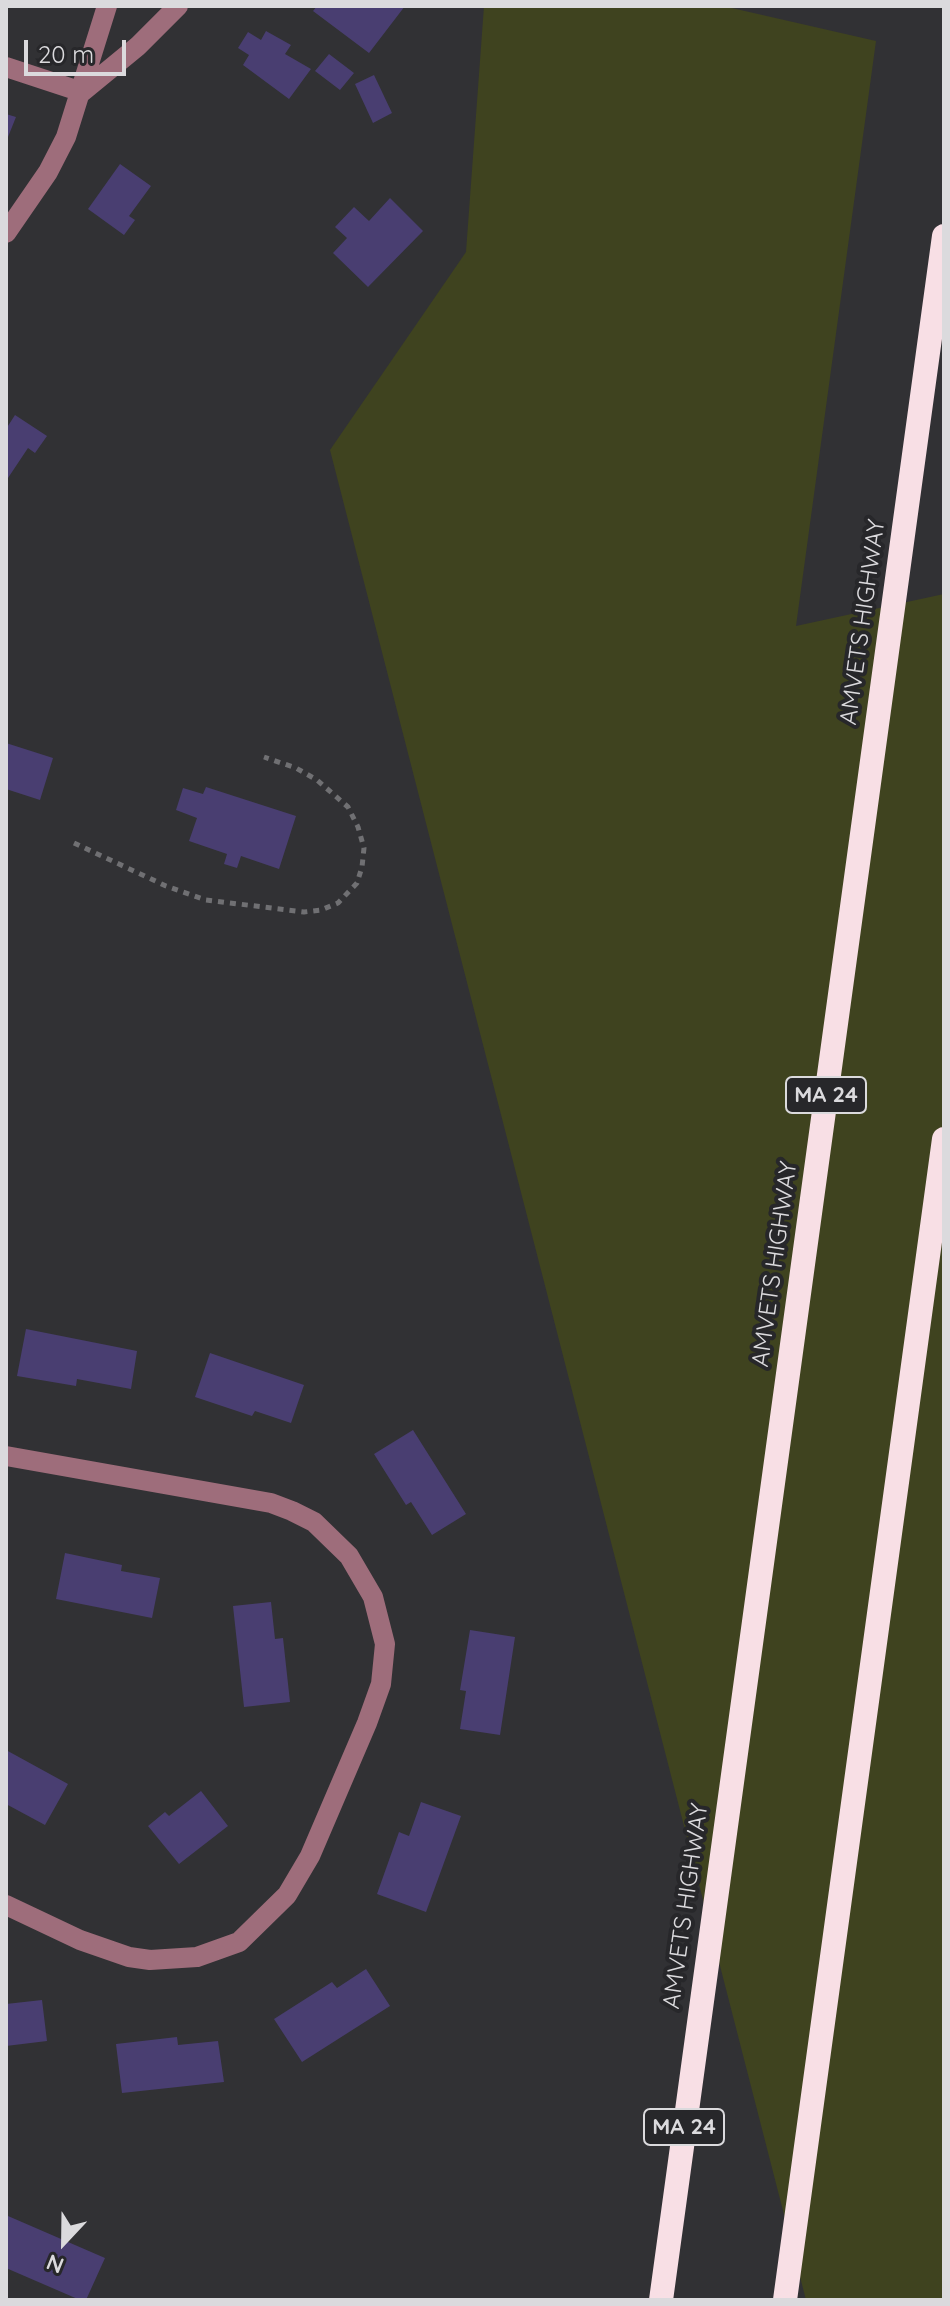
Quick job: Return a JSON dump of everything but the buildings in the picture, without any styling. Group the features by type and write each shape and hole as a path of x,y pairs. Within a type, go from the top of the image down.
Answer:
{"highway":[{"name":"AMVETS HIGHWAY","path":"661,2300 944,236"},
{"path":"785,2300 944,1139"}],"street":[{"path":"6,233 58,156 82,92 107,6"},
{"path":"82,92 138,46 178,6"},
{"path":"6,67 82,92"},
{"path":"6,1456 271,1503 292,1511 314,1522 349,1556 373,1597 385,1644 381,1684 310,1856 287,1895 239,1942 197,1957 150,1960 129,1957 80,1940 6,1905"}],"path":[{"path":"74,843 166,886 206,900 304,912 338,903 357,883 364,848 348,807 317,780 296,768 264,757"}],"green space":[{"path":"484,6 723,6 876,41 796,626 944,594 944,2300 806,2300 330,450 466,252"}]}
